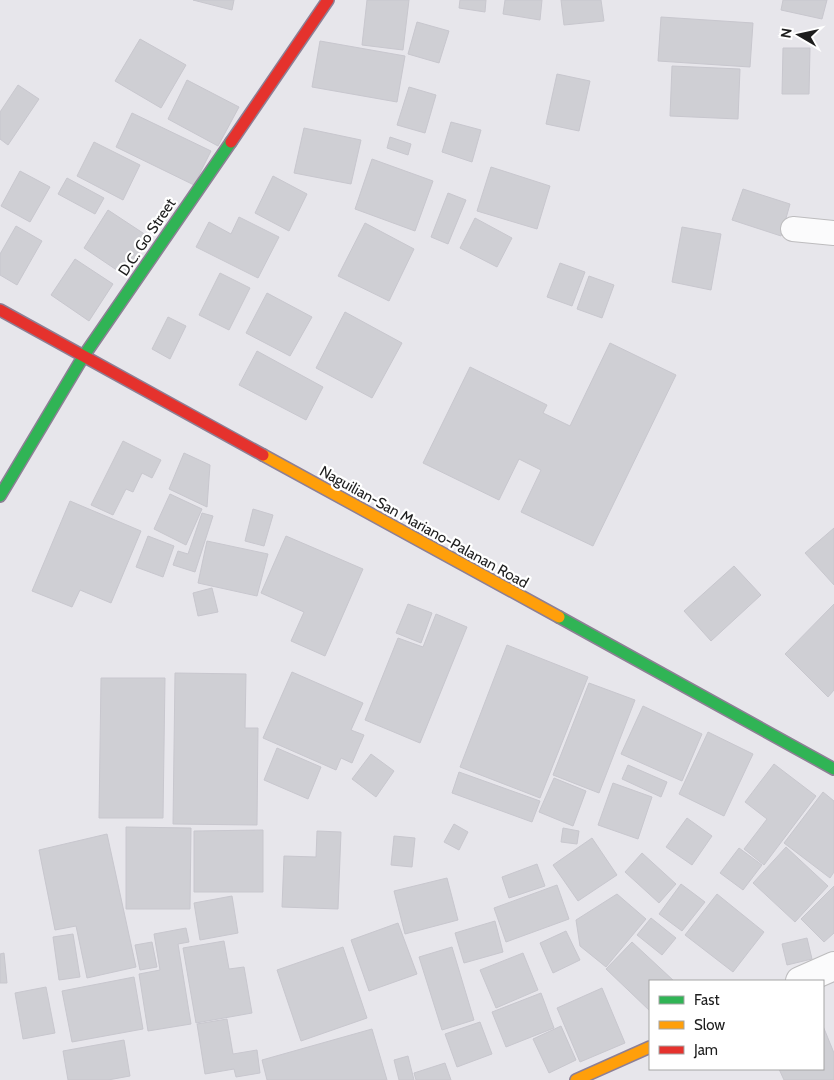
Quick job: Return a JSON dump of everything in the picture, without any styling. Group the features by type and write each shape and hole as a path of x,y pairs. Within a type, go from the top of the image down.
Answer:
{"main road":[{"name":"D.C. Go Street","path":"0,496 83,356 328,0"},
{"name":"Naguilian-San Mariano-Palanan Road","path":"0,310 834,769"},
{"path":"576,1080 649,1047"}],"street":[{"path":"802,980 834,966"}],"lane":[{"path":"792,228 834,233"}],"building":[{"path":"193,0 234,0 232,10"},
{"path":"367,0 409,0 403,50 362,45"},
{"path":"460,0 486,0 485,12 459,8"},
{"path":"505,0 542,0 540,20 503,14"},
{"path":"561,0 601,0 604,21 564,25"},
{"path":"783,0 827,0 822,19 781,10"},
{"path":"661,17 753,23 750,67 658,61"},
{"path":"417,22 449,31 439,63 408,54"},
{"path":"140,39 186,65 161,108 115,81"},
{"path":"320,41 405,56 397,102 312,87"},
{"path":"783,48 810,48 809,94 782,94"},
{"path":"672,66 740,69 738,119 670,116"},
{"path":"557,74 590,81 579,131 546,124"},
{"path":"187,80 239,107 218,146 168,119"},
{"path":"18,85 39,99 8,145 0,139 0,112"},
{"path":"409,87 436,95 425,133 397,125"},
{"path":"132,113 211,151 194,185 116,147"},
{"path":"451,122 481,130 472,162 442,152"},
{"path":"304,128 361,140 351,184 294,173"},
{"path":"390,137 411,144 408,155 387,148"},
{"path":"94,142 140,165 123,200 77,176"},
{"path":"372,159 433,181 415,231 355,209"},
{"path":"491,167 550,186 537,229 477,211"},
{"path":"20,171 50,187 30,222 1,206"},
{"path":"273,176 307,194 289,231 255,213"},
{"path":"67,178 104,198 95,214 58,194"},
{"path":"743,189 790,204 781,236 732,220"},
{"path":"448,193 466,200 448,244 431,237"},
{"path":"108,210 149,237 124,275 84,248"},
{"path":"239,217 279,237 258,278 196,247 209,222 231,234"},
{"path":"475,218 512,238 497,267 460,248"},
{"path":"365,223 414,249 389,301 338,276"},
{"path":"16,226 42,241 17,285 0,275 0,254"},
{"path":"682,227 721,234 711,290 672,282"},
{"path":"75,259 113,284 89,321 51,295"},
{"path":"560,263 585,272 572,306 547,297"},
{"path":"220,273 250,288 229,330 199,315"},
{"path":"589,276 614,285 602,318 577,309"},
{"path":"267,293 312,317 290,356 246,333"},
{"path":"345,312 402,343 372,398 316,368"},
{"path":"168,317 186,326 170,359 152,349"},
{"path":"610,343 676,375 593,546 521,512 541,470 519,459 499,500 423,463 470,367 547,405 543,413 570,426"},
{"path":"257,351 323,387 306,420 239,385"},
{"path":"123,441 161,460 152,478 142,473 133,492 126,489 113,515 91,505"},
{"path":"184,453 210,465 207,507 169,489"},
{"path":"170,494 202,509 186,545 154,529"},
{"path":"70,501 141,531 111,603 80,590 72,607 32,591"},
{"path":"253,509 273,515 264,546 245,541"},
{"path":"202,513 213,516 195,572 173,565 178,551 188,554"},
{"path":"834,528 834,585 805,553"},
{"path":"148,536 174,546 163,577 136,567"},
{"path":"286,536 363,569 325,656 291,641 304,612 261,593"},
{"path":"207,541 268,554 257,596 198,583"},
{"path":"734,566 761,595 711,641 684,611"},
{"path":"212,588 218,612 198,616 193,593"},
{"path":"408,604 432,613 421,643 396,633"},
{"path":"834,604 834,690 828,697 785,654"},
{"path":"436,614 467,627 420,743 365,720 398,638 423,647"},
{"path":"507,645 588,677 540,798 460,767"},
{"path":"292,672 363,703 351,730 364,735 352,763 341,758 336,770 263,738"},
{"path":"175,673 246,674 245,728 258,728 257,825 173,824"},
{"path":"101,678 165,678 163,818 99,818"},
{"path":"589,683 635,700 599,793 553,775"},
{"path":"643,706 702,734 682,781 621,754"},
{"path":"708,732 753,754 724,816 679,794"},
{"path":"277,748 321,767 308,799 264,780"},
{"path":"371,754 394,771 376,797 352,779"},
{"path":"774,764 816,796 764,865 744,849 767,819 745,802"},
{"path":"628,765 667,782 661,797 622,779"},
{"path":"459,772 540,801 532,822 452,793"},
{"path":"554,778 586,791 573,826 539,812"},
{"path":"613,783 652,797 638,839 598,825"},
{"path":"823,792 834,801 834,872 830,878 784,843"},
{"path":"687,818 712,836 692,865 666,847"},
{"path":"454,824 468,832 459,850 444,842"},
{"path":"126,827 191,828 190,909 126,909"},
{"path":"563,828 579,831 577,844 561,842"},
{"path":"263,830 263,892 194,892 194,831"},
{"path":"317,831 341,832 338,909 282,907 284,856 316,857"},
{"path":"107,834 136,967 87,978 76,926 55,930 39,850"},
{"path":"394,836 415,838 412,867 391,865"},
{"path":"592,838 617,875 578,901 553,865"},
{"path":"786,847 828,886 795,922 753,883"},
{"path":"739,848 762,865 743,890 720,873"},
{"path":"642,853 676,884 659,903 625,872"},
{"path":"537,864 545,886 509,898 502,877"},
{"path":"447,878 458,920 405,934 394,891"},
{"path":"681,884 705,902 682,931 659,914"},
{"path":"557,885 569,919 506,942 494,908"},
{"path":"834,886 834,933 824,942 801,919"},
{"path":"617,894 646,919 606,967 580,946 576,920"},
{"path":"717,894 764,932 733,972 685,935"},
{"path":"232,896 238,933 200,940 194,903"},
{"path":"651,918 676,938 662,955 637,935"},
{"path":"495,921 503,952 464,963 455,933"},
{"path":"398,923 417,974 369,991 351,940"},
{"path":"186,928 189,942 178,944 191,1024 148,1031 139,974 160,970 154,934"},
{"path":"566,931 580,960 553,973 540,943"},
{"path":"73,934 80,977 59,980 53,937"},
{"path":"807,938 812,959 787,965 782,944"},
{"path":"224,941 229,969 244,967 252,1013 196,1023 183,948"},
{"path":"152,942 157,967 140,970 135,945"},
{"path":"632,942 673,980 649,980 649,1010 606,969"},
{"path":"343,947 367,1018 301,1041 277,970"},
{"path":"452,947 474,1020 442,1030 419,957"},
{"path":"4,953 7,983 0,983 0,954"},
{"path":"523,953 538,990 496,1008 480,970"},
{"path":"134,977 143,1029 72,1042 62,991"},
{"path":"46,987 55,1033 23,1039 15,993"},
{"path":"602,988 625,1043 580,1062 557,1008"},
{"path":"541,993 554,1028 506,1047 492,1012"},
{"path":"227,1019 233,1054 257,1050 260,1073 236,1077 234,1069 205,1074 197,1024"},
{"path":"480,1022 492,1054 457,1067 445,1034"},
{"path":"561,1026 576,1060 549,1073 533,1039"},
{"path":"824,1028 834,1053 834,1080 784,1080 779,1070 824,1070"},
{"path":"372,1029 387,1080 267,1080 262,1060"},
{"path":"124,1040 130,1076 108,1080 68,1080 63,1051"},
{"path":"408,1056 414,1080 399,1080 394,1060"},
{"path":"445,1063 451,1080 416,1080 414,1073"}],"traffic: fast":[{"path":"0,496 83,357 231,142"},
{"path":"559,617 834,769"}],"traffic: slow":[{"path":"263,455 559,617"},
{"path":"576,1080 649,1047"}],"traffic: jam":[{"path":"231,142 328,0"},
{"path":"0,310 263,455"}]}
